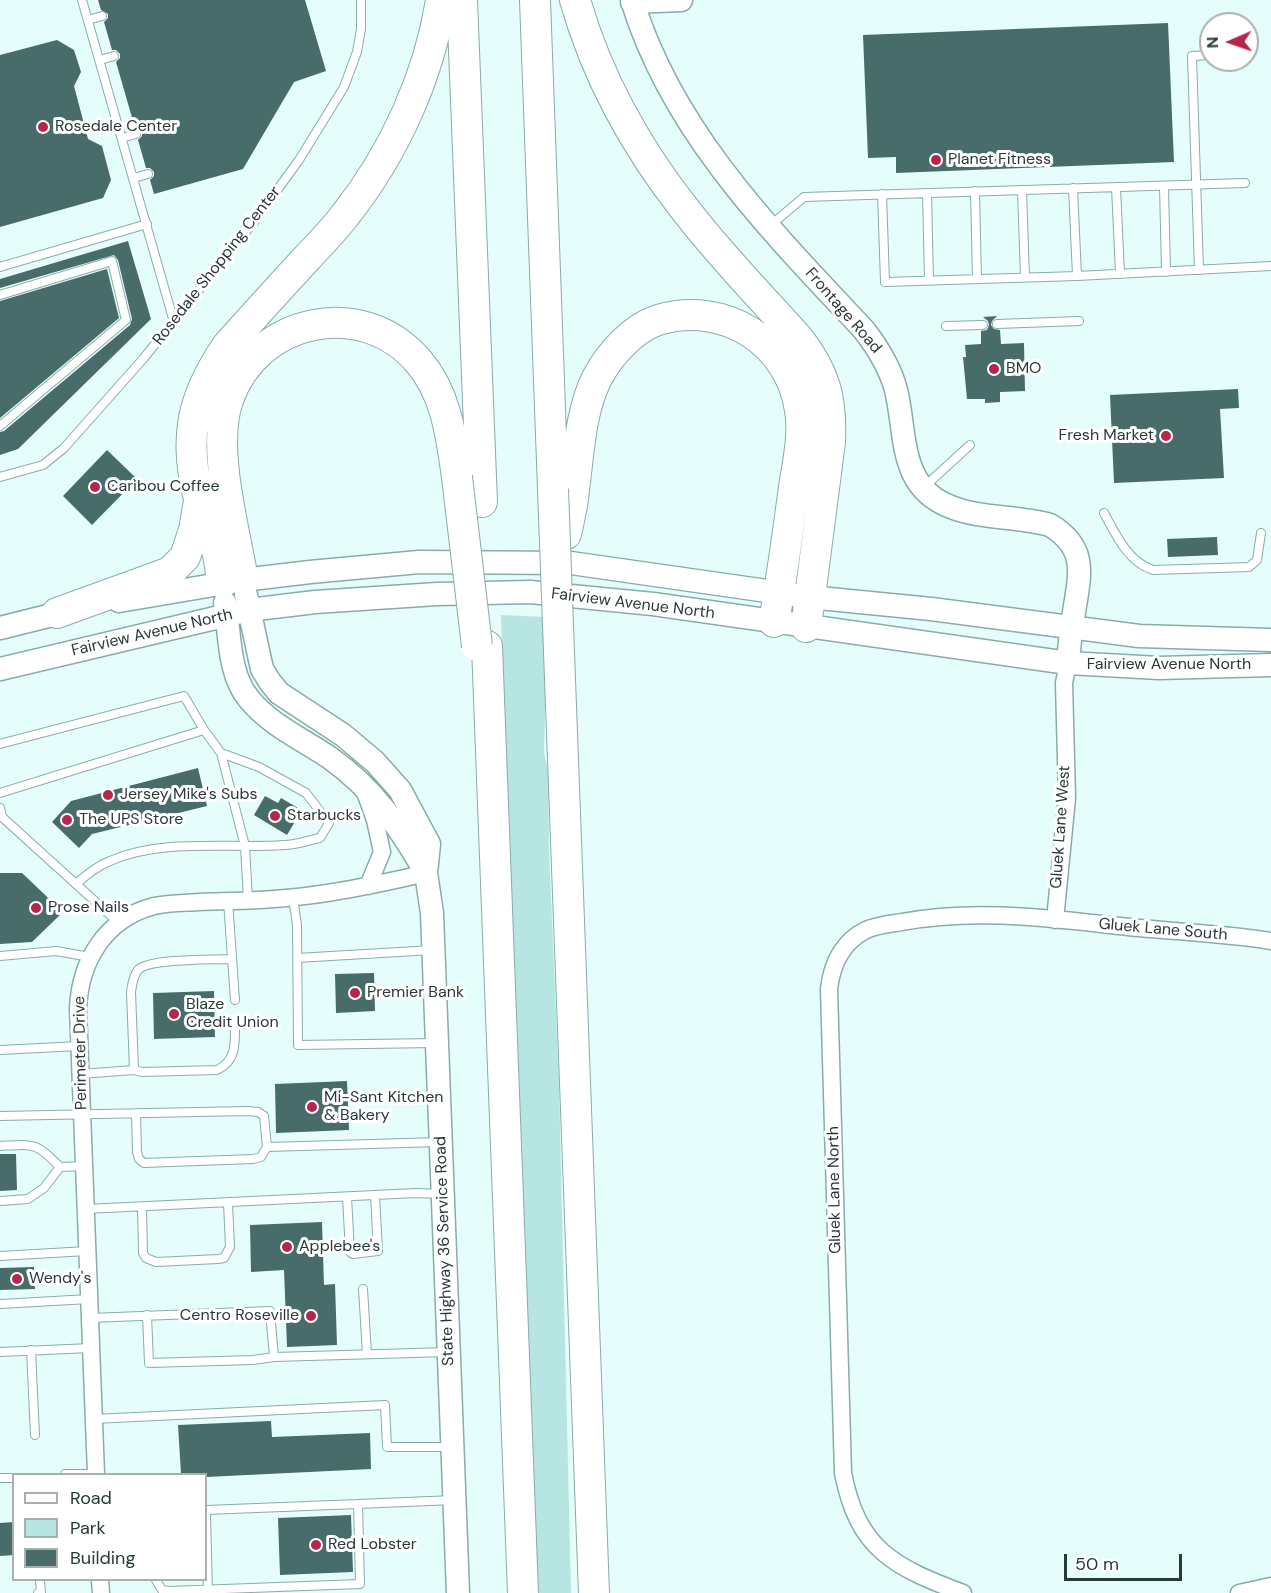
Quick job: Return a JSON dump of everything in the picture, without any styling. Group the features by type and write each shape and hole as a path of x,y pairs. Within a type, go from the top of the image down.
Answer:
{"highway":[{"path":"233,582 217,553 199,498 194,472 191,436 194,412 201,389 227,346 345,216 370,181 392,144 413,100 428,58 441,0"},
{"path":"462,0 482,502 482,646"},
{"path":"535,0 566,534 556,564 594,1593"},
{"path":"575,0 585,35 604,79 651,163 686,212 798,338 811,355 821,374 828,394 831,416 830,442 806,627"},
{"path":"564,490 597,379 622,345 637,332 657,320 679,316 702,314 738,326 771,347 780,358 789,373 800,410 800,446 774,622"},
{"path":"233,582 222,444 223,421 236,381 248,364 263,348 282,336 302,327 329,322 373,330 404,347 420,363 445,407 482,646 493,784 521,1593"},
{"path":"57,613 171,572 185,556 194,530 199,498"}],"street":[{"path":"632,1 681,0"},
{"name":"Frontage Road","path":"632,1 662,73 682,110 723,171 768,227 864,330 877,347 896,388 906,458 912,474 923,489 950,507 967,512 1050,525 1070,542 1077,554 1080,567 1068,663"},
{"name":"Fairview Avenue North","path":"0,628 57,613 233,582 310,572 419,562 560,563 594,565 809,597 932,609 1139,636 1271,640"},
{"path":"233,582 238,613 262,669 279,693 343,735 375,762 400,790 429,844 426,873"},
{"name":"Fairview Avenue North","path":"0,669 238,613 315,602 437,594 530,592 644,603 1068,663 1159,668 1271,665"},
{"path":"238,613 229,644 236,673 248,698 268,718 332,760 363,785 385,808 426,873"},
{"name":"Gluek Lane West","path":"1055,920 1067,798 1064,682 1068,663"},
{"path":"363,785 375,820 382,852 368,886"},
{"name":"Perimeter Drive","path":"96,1473 79,1046 79,990 90,957 104,937 118,923 154,906 329,894 426,873"},
{"name":"State Highway 36 Service Road","path":"426,873 432,913 458,1593"},
{"name":"Gluek Lane North","path":"963,1593 920,1577 883,1553 867,1535 855,1515 847,1494 842,1461 829,988 836,959 844,947 854,938 877,926 958,915 999,915 1055,920"},
{"name":"Gluek Lane South","path":"1055,920 1271,941"},
{"path":"1239,1593 1271,1586"}],"lane":[{"path":"82,0 174,322"},
{"name":"Rosedale Shopping Center","path":"1,474 37,467 55,456 110,397 174,322 272,199 337,100 350,75 361,29 362,0"},
{"path":"88,20 102,16"},
{"path":"100,60 114,56"},
{"path":"1199,56 1192,56 1199,270"},
{"path":"122,138 136,134"},
{"path":"134,178 148,174"},
{"path":"768,227 804,197 1245,183"},
{"path":"1164,186 1166,272"},
{"path":"1116,187 1120,274"},
{"path":"1073,188 1077,276"},
{"path":"1022,190 1025,277"},
{"path":"975,191 977,279"},
{"path":"927,193 929,280"},
{"path":"882,194 885,282 1077,276 1271,266"},
{"path":"0,267 147,224"},
{"path":"0,295 112,261 126,320 0,426"},
{"path":"997,324 1079,321"},
{"path":"946,326 983,325"},
{"path":"923,489 970,446"},
{"path":"1104,513 1114,532 1135,561 1153,570 1249,567 1257,560 1262,533"},
{"path":"0,744 184,696 220,753 244,846 248,900"},
{"path":"0,793 204,730"},
{"path":"76,884 91,871 109,861 140,851 160,848 287,845 320,837 329,823 306,793 259,767 220,753"},
{"path":"0,808 2,817 118,923"},
{"path":"293,898 297,925 298,1045 437,1042"},
{"path":"228,901 235,1000"},
{"path":"297,958 433,950"},
{"path":"0,956 56,951 90,957"},
{"path":"134,1070 131,992 138,970 153,963 231,959"},
{"path":"80,1074 134,1070 142,1072 217,1070 227,1065 235,1049 235,1026"},
{"path":"0,1050 79,1046"},
{"path":"0,1116 82,1114 136,1113 248,1111 264,1116 267,1147 261,1157 253,1159 144,1163 139,1159 137,1152 136,1113"},
{"path":"267,1147 441,1142"},
{"path":"0,1146 32,1144 43,1150 60,1167 84,1166"},
{"path":"0,1201 28,1199 44,1188 60,1167"},
{"path":"86,1209 375,1195 443,1194"},
{"path":"346,1197 352,1254 378,1251 375,1195"},
{"path":"142,1207 143,1253 146,1258 156,1262 208,1260 224,1258 228,1253 230,1247 228,1203"},
{"path":"0,1256 87,1251"},
{"path":"363,1289 367,1354"},
{"path":"0,1304 89,1299"},
{"path":"90,1318 270,1311 274,1357"},
{"path":"147,1315 149,1363 449,1352"},
{"path":"0,1352 91,1348"},
{"path":"31,1350 34,1435"},
{"path":"94,1419 385,1405 387,1447 453,1447"},
{"path":"207,1512 455,1500"},
{"path":"157,1581 162,1590 208,1591 360,1584 358,1504"},
{"path":"207,1552 208,1591"},
{"path":"38,1593 41,1593 40,1581"}],"green space":[{"path":"501,615 545,617 544,752 548,771 559,1085 571,1593 536,1593"}],"building":[{"path":"98,0 305,0 326,71 294,82 243,169 154,194 150,180 154,172 146,168 138,140 142,132 135,128 116,62 120,54 112,50 104,22 108,14 101,10"},
{"path":"1168,23 1174,162 896,173 896,157 868,158 863,35"},
{"name":"Rosedale Center","path":"57,40 74,50 81,72 74,86 88,139 102,146 111,180 103,198 0,227 0,55"},
{"path":"128,241 151,319 18,449 0,455 0,432 130,325 132,319 118,260 114,255 0,288 0,279"},
{"path":"107,269 119,318 0,418 0,301"},
{"name":"BMO","path":"997,316 991,325 994,329 1000,330 1001,344 1024,343 1025,391 1000,392 1000,402 985,403 985,399 967,399 963,357 966,357 965,345 981,344 981,331 987,330 989,325 983,317"},
{"path":"1238,389 1239,408 1220,409 1224,478 1114,483 1110,395"},
{"path":"107,450 137,479 92,525 63,496"},
{"path":"1217,537 1218,555 1168,557 1167,539"},
{"path":"198,768 207,806 92,834 79,848 52,822 71,801"},
{"name":"Starbucks","path":"265,796 278,803 281,798 298,808 295,813 299,815 287,835 254,815"},
{"path":"0,873 22,873 63,912 32,942 0,944"},
{"name":"Premier Bank","path":"374,973 375,1011 336,1013 335,974"},
{"path":"214,991 215,1037 154,1039 153,993"},
{"name":"Mi-Sant Kitchen & Bakery","path":"347,1081 349,1130 276,1133 275,1084"},
{"path":"0,1154 16,1154 17,1190 0,1191"},
{"path":"322,1222 324,1285 335,1284 337,1345 287,1347 284,1270 251,1272 250,1225"},
{"name":"Wendy's","path":"34,1267 35,1289 0,1290 0,1268"},
{"path":"271,1421 272,1437 370,1433 371,1469 207,1477 207,1473 181,1473 178,1425"},
{"name":"Red Lobster","path":"351,1515 353,1572 280,1575 278,1518"},
{"path":"12,1522 12,1555 0,1556 0,1523"}],"place":[{"name":"Rosedale Center","path":"43,127"},
{"name":"Planet Fitness","path":"936,160"},
{"name":"BMO","path":"994,369"},
{"name":"Fresh Market","path":"1166,436"},
{"name":"Caribou Coffee","path":"95,487"},
{"name":"Jersey Mike's Subs","path":"108,795"},
{"name":"Starbucks","path":"275,816"},
{"name":"The UPS Store","path":"67,820"},
{"name":"Prose Nails","path":"36,908"},
{"name":"Premier Bank","path":"355,993"},
{"name":"Blaze Credit Union","path":"174,1014"},
{"name":"Mi-Sant Kitchen & Bakery","path":"312,1107"},
{"name":"Applebee's","path":"287,1247"},
{"name":"Wendy's","path":"17,1279"},
{"name":"Centro Roseville","path":"311,1316"},
{"name":"Red Lobster","path":"316,1545"}]}
